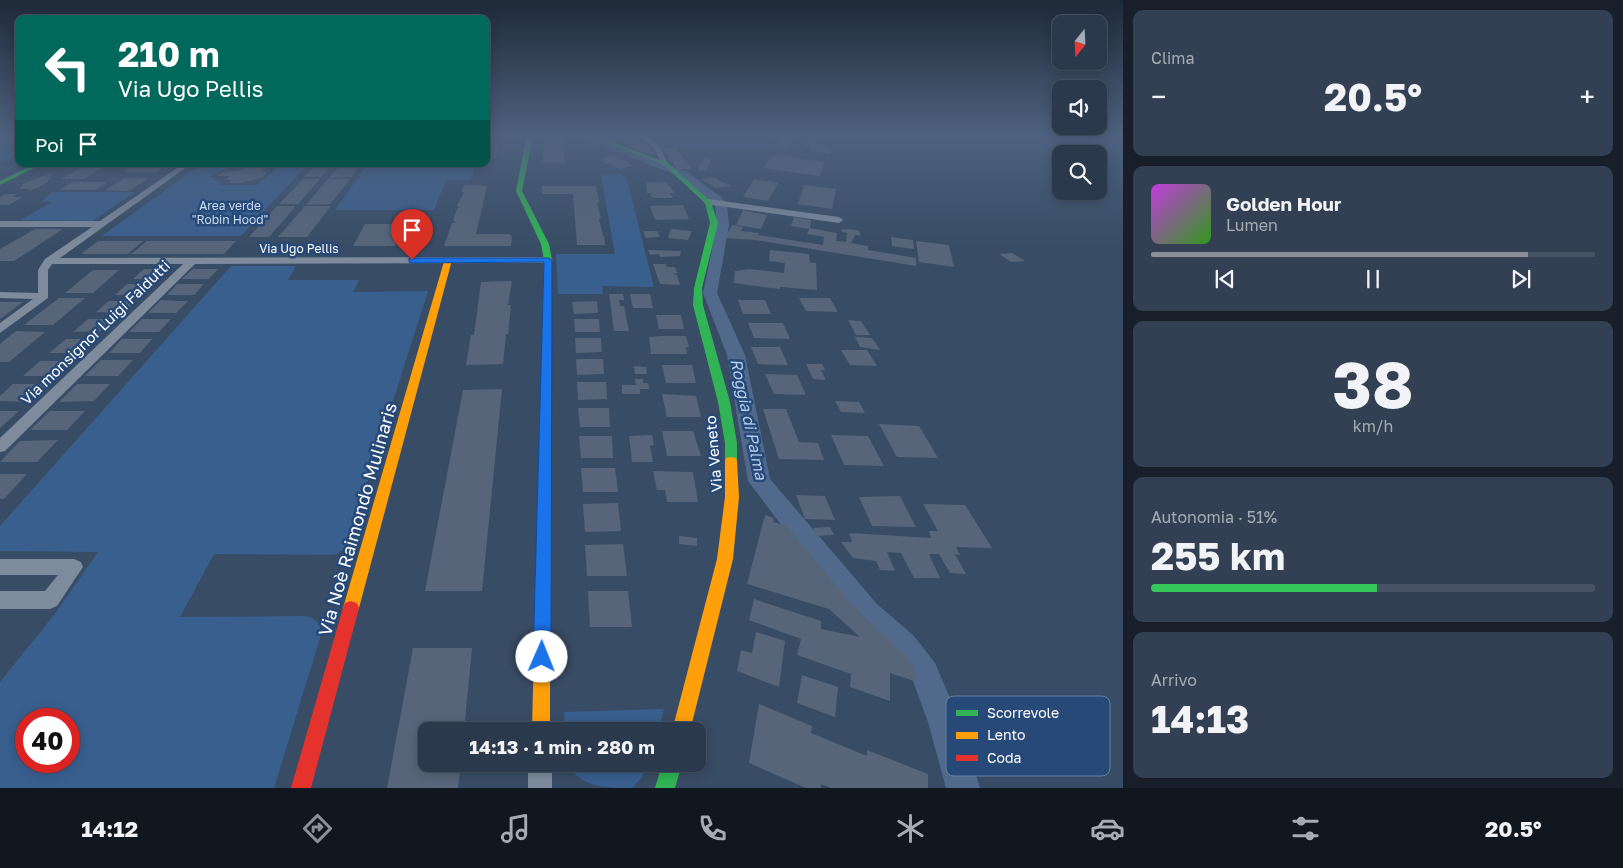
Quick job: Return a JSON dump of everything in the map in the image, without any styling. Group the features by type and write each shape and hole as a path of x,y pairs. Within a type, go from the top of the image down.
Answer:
{"street":[{"path":"0,183 21,173"},
{"path":"44,296 43,270 49,261 174,173"},
{"path":"523,173 519,191 545,244 548,260 541,722"},
{"path":"677,173 712,202 728,202 839,220"},
{"name":"Via Veneto","path":"682,722 725,559 732,497 730,443 724,402 698,305 698,288 714,222 712,202"},
{"path":"0,224 101,224"},
{"name":"Via Noè Raimondo Mulinaris","path":"301,788 448,260"},
{"name":"Via Ugo Pellis","path":"49,261 548,260"},
{"name":"Via monsignor Luigi Faidutti","path":"0,447 192,261"},
{"path":"0,295 44,296"},
{"path":"0,329 44,296"},
{"path":"0,567 74,568 50,600 0,600"},
{"path":"665,788 670,772"}],"green space":[{"name":"Area verde \"Robin Hood\"","path":"189,173 217,173 209,177 217,178 212,181 221,182 220,185 257,185 272,173 300,173 241,236 102,236"},
{"path":"362,173 473,173 471,180 446,180 434,210 335,210"},
{"path":"622,174 627,180 654,287 602,286 603,294 558,294 556,254 615,254 601,175"},
{"path":"52,192 135,192 93,221 21,220 52,202 41,202"},
{"path":"231,266 296,266 288,280 359,280 353,292 428,291 347,546 337,554 331,555 214,554 180,617 304,616 312,618 320,625 320,638 274,788 0,788 0,682 54,615 98,552 0,551 0,526"},
{"path":"664,709 660,722 565,722 564,712"},
{"path":"574,772 644,772 632,788 604,787 580,778"}],"building":[{"path":"55,173 46,178 51,177 37,188 27,191 29,189 20,189 23,184"},
{"path":"72,173 94,173 84,179 61,179"},
{"path":"221,173 266,173 263,177 241,183 229,183 232,180 227,180 228,176 217,176"},
{"path":"308,173 325,173 321,177 304,177"},
{"path":"333,173 354,173 351,177 329,178"},
{"path":"797,173 821,173 820,176"},
{"path":"714,177 732,186 715,188 701,179"},
{"path":"125,178 148,178 129,191 105,190"},
{"path":"303,179 320,179 298,204 279,204"},
{"path":"328,179 350,179 330,204 306,205"},
{"path":"754,179 778,183 768,201 743,197"},
{"path":"73,182 108,182 95,190 59,190"},
{"path":"666,182 675,193 670,193 673,198 652,198 650,193 647,193 646,183"},
{"path":"466,185 487,186 476,234 509,234 512,236 511,246 444,246 452,223 455,221 453,221 457,208 459,208 457,206 464,192 461,192"},
{"path":"804,185 836,189 832,209 798,204"},
{"path":"542,186 596,186 599,203 597,203 601,218 599,220 605,245 577,245 573,194 544,194 542,193"},
{"path":"6,194 16,194 13,197 22,197 9,205 0,205 0,197"},
{"path":"683,205 689,219 655,220 650,206"},
{"path":"277,206 296,206 269,237 249,237"},
{"path":"305,206 331,206 307,237 278,237"},
{"path":"743,210 767,215 761,229 736,225"},
{"path":"794,217 811,220 810,228 837,233 836,241 846,242 847,233 842,232 842,229 857,230 860,232 860,236 855,235 851,243 868,246 868,250 916,258 916,266 756,240 725,238 732,225 743,227 741,231 759,233 758,235 823,245 824,237 807,234 809,229 791,226"},
{"path":"365,224 405,224 395,246 353,246"},
{"path":"35,229 63,229 14,261 0,261 0,249"},
{"path":"671,229 692,231 688,240 668,238"},
{"path":"643,231 657,231 660,237 646,238"},
{"path":"891,237 913,240 914,249 892,246"},
{"path":"98,241 143,241 128,254 81,254"},
{"path":"147,241 236,241 224,254 131,254"},
{"path":"916,241 949,245 954,267 919,262"},
{"path":"648,250 681,251 680,256 660,257 659,254 650,255"},
{"path":"770,250 809,254 810,263 816,263 817,290 780,287 780,289 734,283 735,271 749,269 784,273 785,263 769,261"},
{"path":"1012,253 1025,261 1011,262 999,254"},
{"path":"653,264 666,264 666,267 675,267 677,273 673,274 677,275 680,285 660,284"},
{"path":"144,269 170,269 160,279 133,279"},
{"path":"193,269 218,269 209,279 182,279"},
{"path":"93,270 119,270 93,293 65,293"},
{"path":"512,281 508,305 511,305 508,334 506,334 503,364 466,365 471,335 474,335 481,282"},
{"path":"127,284 154,284 143,295 115,295"},
{"path":"177,284 204,284 194,295 167,295"},
{"path":"609,294 623,294 624,300 619,300 620,306 624,306 629,331 614,331"},
{"path":"630,294 650,294 653,308 633,308"},
{"path":"59,298 85,298 53,325 24,325"},
{"path":"799,298 830,298 838,312 806,311"},
{"path":"161,300 188,301 176,313 148,313"},
{"path":"738,300 765,300 771,314 743,314"},
{"path":"109,301 136,301 124,313 96,312"},
{"path":"597,301 598,313 574,314 572,302"},
{"path":"0,302 23,302 0,319"},
{"path":"656,315 681,315 684,329 659,329"},
{"path":"88,319 117,319 104,331 73,332"},
{"path":"142,319 171,319 159,332 129,332"},
{"path":"574,319 599,319 600,332 575,332"},
{"path":"848,320 861,321 870,335 856,335"},
{"path":"748,323 783,323 790,339 754,338"},
{"path":"16,331 45,332 9,362 0,362 0,344"},
{"path":"686,336 689,347 686,347 687,354 651,354 649,337"},
{"path":"855,337 872,338 880,350 860,347"},
{"path":"575,338 601,338 602,352 576,353"},
{"path":"66,339 96,339 81,353 49,353"},
{"path":"122,339 152,339 140,353 109,353"},
{"path":"751,347 780,347 788,365 758,364"},
{"path":"841,350 867,350 877,366 850,365"},
{"path":"576,359 603,359 604,374 577,375"},
{"path":"101,360 133,360 118,376 85,376"},
{"path":"40,361 72,361 56,376 23,376"},
{"path":"806,364 822,364 825,370 821,370 826,380 813,379"},
{"path":"662,365 692,365 696,383 666,383"},
{"path":"634,366 646,367 647,374 635,374"},
{"path":"765,374 797,375 806,395 774,394"},
{"path":"635,379 643,379 643,383 648,383 649,389 640,389 640,394 622,394 622,385 636,385"},
{"path":"577,382 606,382 607,399 578,400"},
{"path":"13,384 47,384 29,402 0,401 0,396"},
{"path":"77,384 110,384 94,401 59,402"},
{"path":"502,389 482,591 425,591 463,390"},
{"path":"662,394 696,396 701,417 667,417"},
{"path":"835,401 859,402 865,413 841,412"},
{"path":"578,408 609,408 610,427 580,427"},
{"path":"763,409 786,409 799,442 818,443 824,460 779,459"},
{"path":"0,411 19,411 0,428"},
{"path":"50,411 85,411 67,430 30,430"},
{"path":"879,424 919,426 938,458 897,457"},
{"path":"662,431 693,431 701,456 667,456"},
{"path":"652,435 654,445 650,446 653,462 632,462 629,436"},
{"path":"831,435 868,436 884,466 844,465"},
{"path":"579,436 612,436 613,458 581,458"},
{"path":"58,440 37,462 0,462 20,441"},
{"path":"581,468 615,468 618,492 583,492"},
{"path":"653,471 693,472 698,502 667,502 665,490 657,490"},
{"path":"0,474 27,474 4,499 0,499"},
{"path":"796,495 825,496 835,520 805,519"},
{"path":"900,496 916,527 872,526 859,497"},
{"path":"618,503 621,531 585,532 583,504"},
{"path":"923,504 965,505 992,548 956,547 960,555 955,554 966,574 950,573 939,554 929,554 940,578 914,578 901,553 887,552 895,571 880,570 876,561 853,558 841,542 852,542 849,533 931,538 929,531 938,531"},
{"path":"765,515 774,518 773,522 787,526 854,607 902,652 913,665 917,682 890,673 890,701 850,687 851,674 797,655 801,639 749,620 754,599 821,621 821,629 860,637 829,609 747,584"},
{"path":"830,527 834,535 817,536 813,528"},
{"path":"679,536 697,538 697,546 679,544"},
{"path":"623,544 627,576 587,576 585,545"},
{"path":"588,591 628,591 632,627 590,627"},
{"path":"756,632 785,641 779,687 737,671 741,650 752,653"},
{"path":"413,648 472,648 465,722 418,722 418,772 460,772 458,788 387,788"},
{"path":"802,675 838,687 835,717 797,703"},
{"path":"759,704 812,726 811,733 867,756 867,750 928,774 928,788 831,788 821,784 821,788 806,788 749,763"}],"waterway":[{"name":"Roggia di Palma","path":"679,173 717,199 721,205 723,225 710,293 736,355 759,481 829,569 867,613 904,645 925,673 946,729"},
{"name":"Roggia di Palma","path":"960,776 963,788"}],"traffic: fast":[{"path":"0,183 21,173"},
{"path":"523,173 519,191 545,244 548,260 542,645"},
{"path":"676,173 708,202 714,223 698,288 698,305 724,402 731,443 731,461"},
{"path":"665,788 670,772"}],"traffic: slow":[{"path":"351,608 448,260"},
{"path":"683,722 725,559 732,497 731,461"},
{"path":"541,722 542,645"}],"traffic: jam":[{"path":"301,788 351,608"}],"route":[{"path":"412,260 548,260 542,657"}]}
